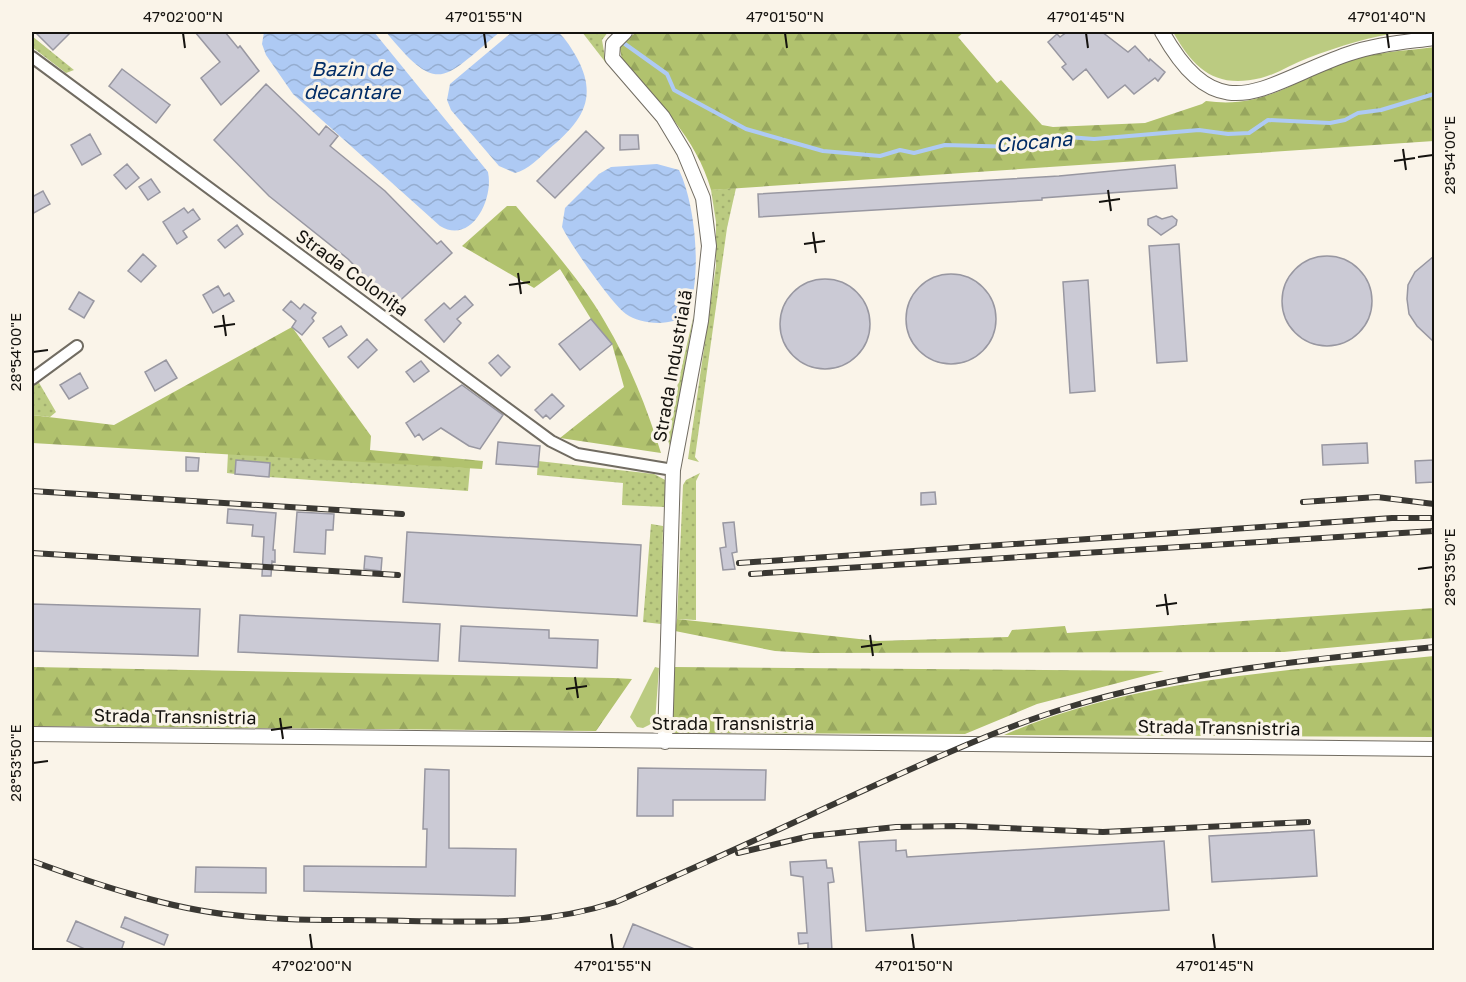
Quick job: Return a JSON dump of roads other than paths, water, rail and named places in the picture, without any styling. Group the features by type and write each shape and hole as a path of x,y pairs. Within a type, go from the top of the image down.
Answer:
{"street":[{"name":"Strada Industrială","path":"625,32 613,44 612,58 675,135 695,174 703,198 707,225 707,272 701,321 672,470 665,742"},
{"path":"1162,32 1185,68 1195,77 1214,90 1238,94 1250,93 1282,82 1351,53 1434,38"},
{"name":"Strada Colonița","path":"32,57 551,441 577,454 672,470"},
{"path":"32,379 77,346"},
{"name":"Strada Transnistria","path":"32,734 1434,749"}],"water":[{"name":"Bazin de decantare","path":"264,32 374,32 488,172 487,195 478,217 461,230 451,230 440,226 293,94 266,55 262,44"},
{"name":"Bazin de decantare","path":"386,32 500,32 466,61 442,74 431,73 419,66"},
{"name":"Bazin de decantare","path":"512,32 558,32 577,58 586,86 583,109 570,129 533,163 515,173 499,166 451,110 447,100 450,84"},
{"path":"657,164 679,170 690,202 696,261 695,280 688,313 675,321 657,323 632,318 619,308 592,273 562,227 565,208 599,174 611,167"}],"waterway":[{"name":"Ciocana","path":"625,44 667,74 674,90 746,129 823,151 880,156 900,150 914,153 945,145 1018,147 1068,137 1094,139 1199,130 1228,134 1249,133 1268,120 1330,123 1345,120 1358,113 1381,110 1434,94"}],"railway":[{"path":"32,491 402,514"},
{"path":"1303,502 1377,497 1434,504"},
{"path":"739,563 1392,518 1434,518"},
{"path":"751,574 1434,531"},
{"path":"32,553 398,575"},
{"path":"32,861 157,901 233,915 299,919 462,922 564,915 616,902 950,752 997,732 1069,707 1204,675 1342,656 1434,647"},
{"path":"738,853 810,836 896,827 958,826 1103,832 1308,822"}]}
